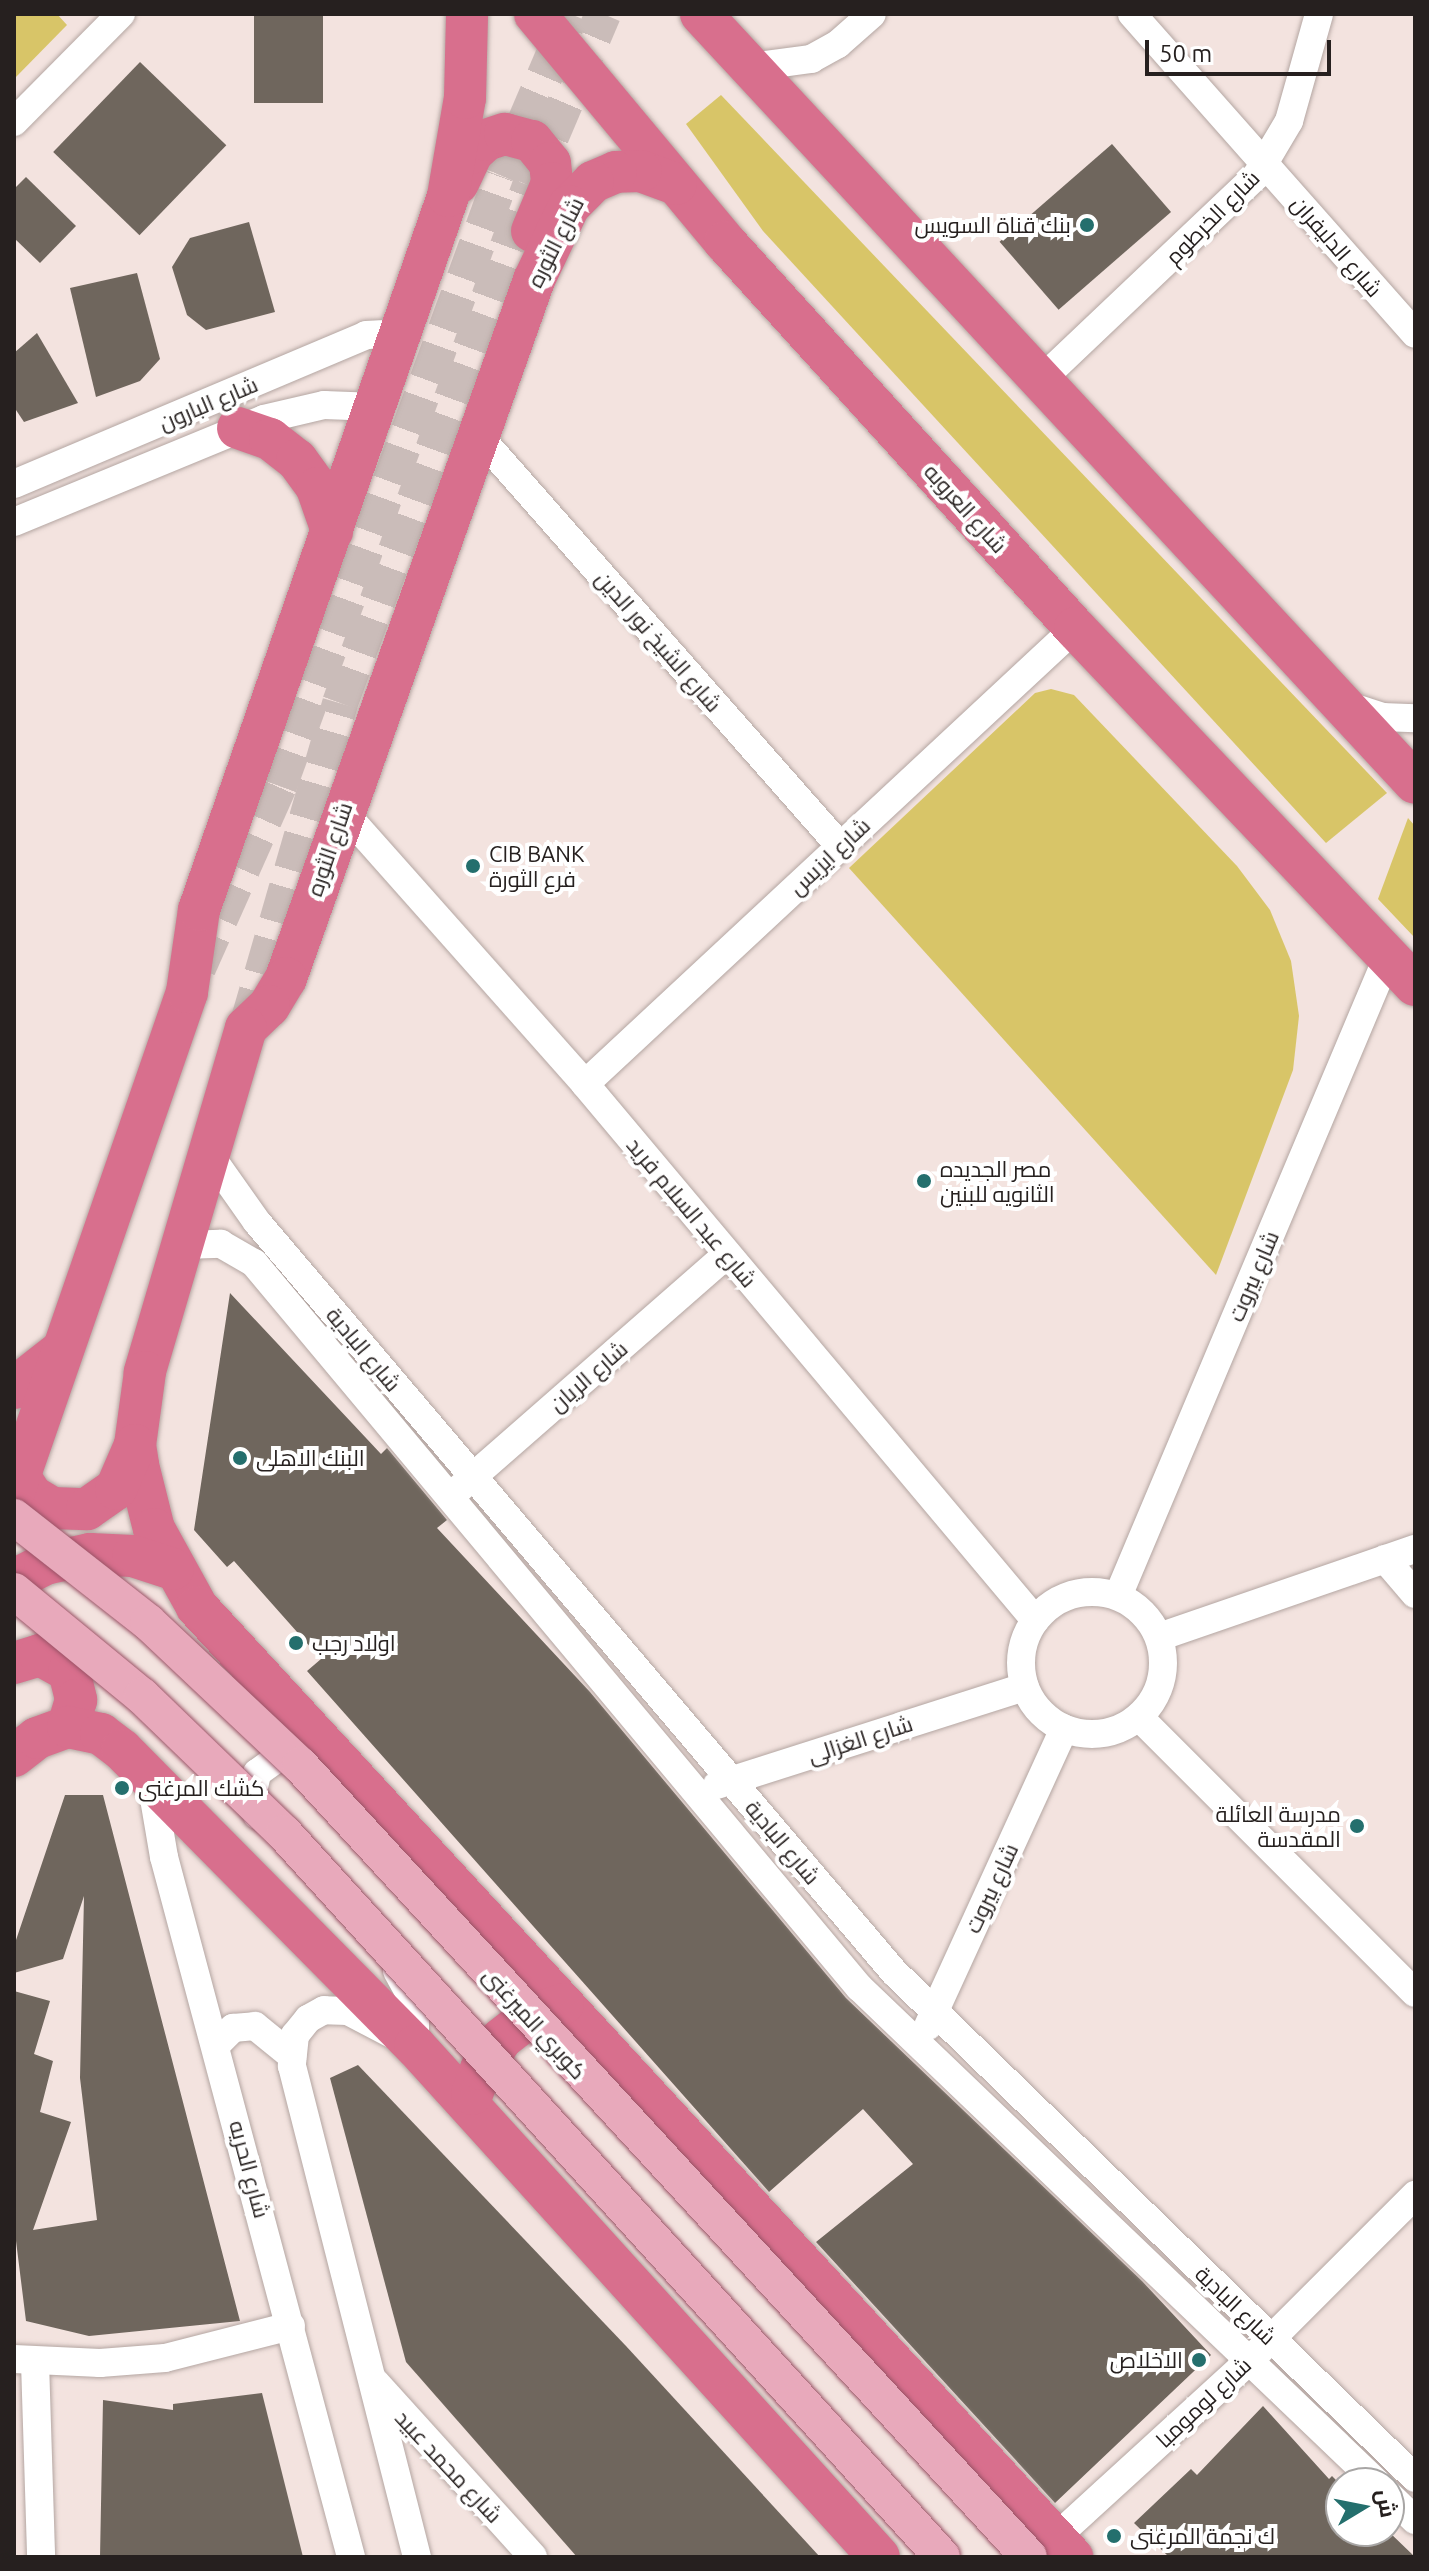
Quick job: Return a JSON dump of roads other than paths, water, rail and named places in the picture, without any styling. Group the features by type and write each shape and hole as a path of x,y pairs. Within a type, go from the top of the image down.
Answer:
{"highway":[{"path":"135,1445 116,1489 87,1509 52,1508 16,1484 187,992 199,910 403,333 448,196 465,98 467,14"},
{"name":"شارع العروبه","path":"535,14 676,184 1075,628 1401,971"},
{"path":"701,14 1415,783"},
{"path":"448,196 472,153 486,140 514,135 539,147 550,163 552,183 530,239 534,280"},
{"name":"شارع الثوره","path":"676,184 641,171 616,172 593,182 569,206 534,280 342,810 286,978 269,1006 246,1028 145,1372 135,1445 147,1508 173,1569 197,1607 534,1969 1052,2551"},
{"path":"238,428 270,439 297,460 317,488 332,531"},
{"path":"14,1388 61,1351"},
{"path":"14,1580 45,1564 90,1554 133,1556 173,1569"},
{"path":"14,1663 40,1655 69,1671 76,1700 68,1727"},
{"path":"14,1756 37,1738 68,1727 101,1734 415,2046 879,2557"},
{"path":"468,2105 481,2069 501,2039 530,2016 563,2004"}],"main road":[{"name":"كوبري الميرغنى","path":"14,1517 174,1645 300,1765 1052,2551"},
{"path":"14,1591 158,1710 284,1833 942,2557"}],"street":[{"path":"14,122 121,14"},
{"path":"751,67 811,59 838,44 872,14"},
{"name":"شارع الدليفران","path":"1132,14 1415,334"},
{"name":"شارع الخرطوم","path":"1041,380 1228,205 1265,164 1289,121 1319,14"},
{"name":"شارع البارون","path":"14,484 366,335 403,333"},
{"name":"شارع البارون","path":"14,522 238,428 316,406 377,407"},
{"name":"شارع الشيخ نور الدين","path":"478,435 840,846"},
{"name":"شارع ايزيس","path":"585,1084 1075,628"},
{"path":"1341,704 1382,717 1415,718"},
{"name":"شارع عبد السلام فريد","path":"342,810 585,1084 1035,1620"},
{"name":"شارع بيروت","path":"1118,1596 1401,971"},
{"name":"شارع البادية","path":"209,1154 257,1222 731,1780 934,2013 1415,2478"},
{"name":"شارع البادية","path":"183,1245 221,1244 254,1263 859,1987 918,2047 1360,2467"},
{"name":"شارع الريان","path":"450,1498 727,1254"},
{"path":"1159,1637 1415,1549"},
{"path":"1385,1559 1415,1594"},
{"path":"1079,1592 1118,1596 1143,1612 1159,1637 1163,1672 1155,1696 1139,1717 1103,1734 1064,1729 1034,1704 1025,1687 1022,1653 1035,1620 1054,1602 1079,1592"},
{"name":"شارع الغزالى","path":"695,1792 1025,1687"},
{"path":"1139,1717 1415,1993"},
{"name":"شارع بيروت","path":"918,2047 1064,1729"},
{"path":"417,2557 295,2089 292,2056 300,2026 316,2013 332,2009 356,2014 415,2046 418,2018 403,1978 255,1813 252,1786 266,1763 292,1755 317,1765 495,1952 534,1969"},
{"name":"شارع الحريه","path":"151,1781 161,1844 217,2044 351,2557"},
{"path":"217,2044 233,2028 255,2026 292,2056"},
{"name":"شارع لومومبا","path":"1052,2551 1415,2195"},
{"path":"41,2557 25,2360 165,2358 291,2326"},
{"name":"شارع محمد عبيد","path":"368,2372 533,2557"}],"tunnel":[{"path":"198,968 279,786 502,176 571,14"},
{"path":"247,1026 340,703 530,186 603,14"}],"place":[{"name":"بنك قناة السويس","path":"1087,225"},
{"name":"CIB BANK فرع الثورة","path":"473,866"},
{"name":"مصر الجديده الثانويه للبنين","path":"924,1181"},
{"name":"البنك الاهلى","path":"240,1458"},
{"name":"اولاد رجب","path":"296,1643"},
{"name":"كشك المرغنى","path":"122,1788"},
{"name":"مدرسة العائلة المقدسة","path":"1357,1826"},
{"name":"الاخلاص","path":"1199,2360"},
{"name":"ك نجمة المرغنى","path":"1114,2536"}]}
